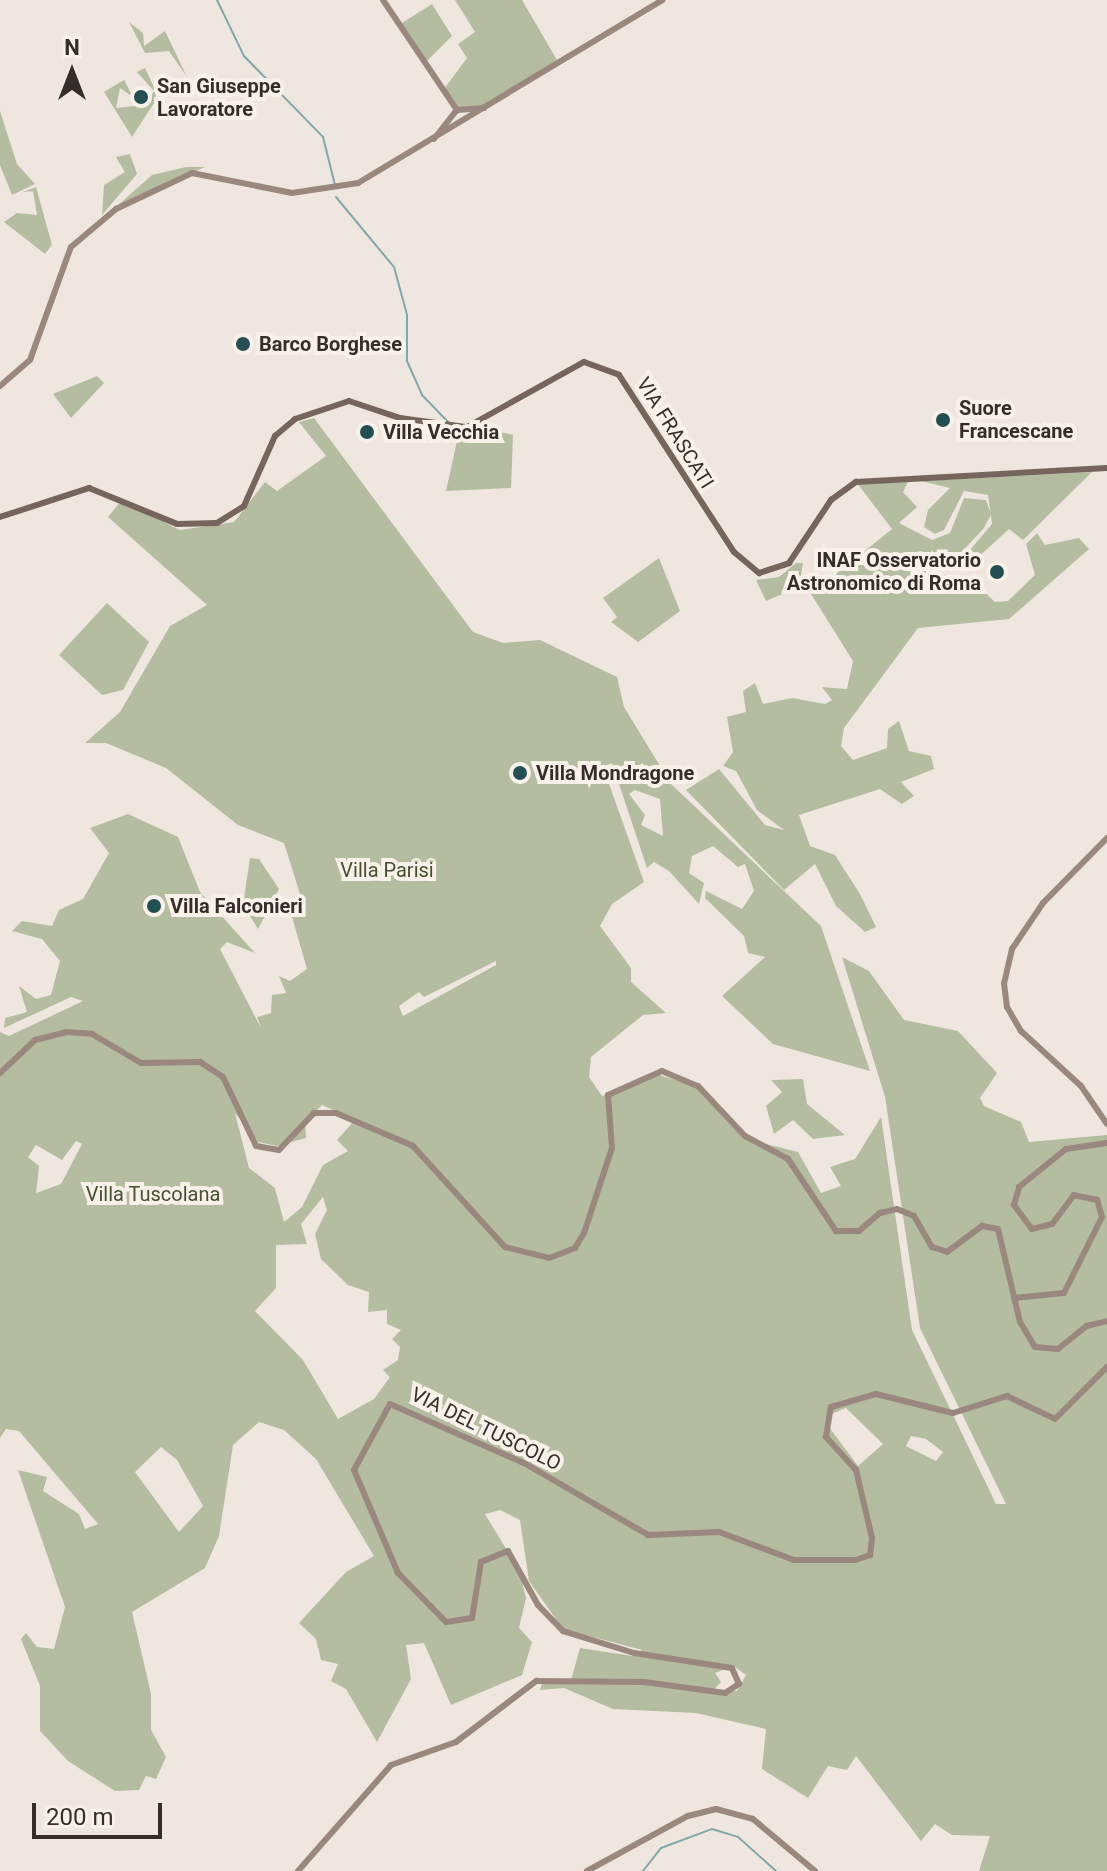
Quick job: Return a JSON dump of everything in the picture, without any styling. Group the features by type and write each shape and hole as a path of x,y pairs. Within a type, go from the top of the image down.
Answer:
{"main road":[{"name":"VIA FRASCATI","path":"0,517 89,488 177,524 217,523 244,506 275,436 295,419 349,401 464,427 584,362 619,375 734,552 759,573 789,563 829,502 853,483 1107,468"}],"street":[{"path":"383,0 444,100 457,110"},
{"path":"0,386 31,357 71,247 98,220 153,188 199,173 283,192 324,192 373,176 662,0"},
{"path":"444,100 447,117"},
{"path":"431,142 447,117 457,110 487,107"},
{"path":"468,109 469,118"},
{"path":"443,125 449,131"},
{"path":"1107,838 1041,906 1012,949 1004,983 1008,1010 1021,1031 1079,1084 1107,1124"},
{"path":"0,1073 35,1040 66,1032 92,1034 141,1063 200,1062 223,1077 256,1146 279,1150 314,1113 336,1113 413,1146 505,1247 549,1258 575,1248 584,1233 612,1148 608,1095 662,1071 698,1086 745,1136 788,1159 836,1231 859,1231 876,1215 897,1209 914,1216 932,1247 947,1252 982,1226 998,1229 1013,1300 1026,1337 1046,1351 1107,1321"},
{"path":"1011,1290 1064,1293 1102,1217 1097,1200 1074,1195 1047,1227 1025,1226 1015,1196 1046,1164 1070,1148 1107,1143"},
{"path":"1013,1300 1028,1293"},
{"path":"1016,1310 1028,1293"},
{"name":"VIA DEL TUSCOLO","path":"298,1871 391,1765 456,1742 536,1681 644,1682 725,1693 740,1680 732,1668 634,1653 563,1631 538,1605 508,1551 481,1562 472,1618 446,1622 398,1573 354,1470 390,1404 524,1463 648,1535 719,1532 794,1560 855,1560 870,1555 872,1538 856,1470 826,1437 831,1407 876,1394 953,1413 1007,1396 1055,1419 1107,1367"},
{"path":"587,1871 712,1809 753,1819 815,1871"}],"green space":[{"path":"455,0 522,0 557,60 475,110 457,107 444,89 467,58 458,44 475,32"},
{"path":"432,4 452,36 426,62 402,23"},
{"path":"129,22 143,33 144,46 165,31 187,77 169,51 145,53"},
{"path":"145,68 155,89 156,100 132,137 104,92 124,80 133,97 120,88 116,108 145,105 154,91 137,72"},
{"path":"0,111 17,164 35,184 12,195 0,165"},
{"path":"130,154 137,174 102,215 104,185 125,172 116,157"},
{"path":"186,167 205,167 117,206 152,175"},
{"path":"36,187 52,245 45,254 4,222 17,213 37,215 33,191 23,192"},
{"path":"97,376 104,383 71,418 53,394"},
{"path":"314,418 473,632 503,643 540,640 617,677 624,707 671,784 821,926 870,1071 773,1044 722,996 765,957 748,953 744,936 705,898 706,891 742,909 754,891 745,864 738,867 713,846 692,856 689,873 704,883 699,904 669,871 654,862 647,868 612,763 603,767 644,882 612,904 600,926 631,968 631,982 666,1013 643,1015 591,1057 589,1077 602,1096 659,1075 686,1083 706,1094 743,1138 798,1152 821,1193 841,1186 830,1167 855,1159 881,1117 912,1330 996,1504 1006,1504 920,1328 885,1097 842,957 869,971 904,1020 958,1031 997,1073 980,1098 984,1106 1021,1122 1029,1142 1107,1135 1107,1871 979,1871 990,1836 952,1835 935,1824 921,1841 856,1756 847,1770 828,1766 808,1798 762,1769 766,1729 696,1713 613,1709 564,1688 540,1690 543,1681 571,1680 580,1648 633,1656 642,1650 563,1629 529,1581 520,1520 500,1510 485,1514 519,1570 526,1598 519,1628 532,1642 522,1675 451,1705 424,1643 406,1645 411,1679 377,1742 346,1689 331,1681 338,1664 321,1660 316,1639 299,1623 346,1572 374,1556 316,1459 284,1430 259,1422 233,1445 219,1536 205,1568 132,1612 151,1694 151,1730 166,1757 156,1779 146,1776 139,1790 115,1791 68,1761 40,1731 40,1686 21,1639 26,1633 37,1647 54,1649 65,1607 18,1470 47,1477 43,1491 79,1514 85,1529 98,1524 19,1431 6,1429 0,1438 0,1032 9,1036 83,1001 71,997 4,1028 5,1018 27,1012 19,986 36,999 51,995 60,961 42,939 12,931 22,921 52,926 59,910 83,899 109,853 90,828 128,814 178,837 200,892 255,953 227,942 220,949 261,1028 257,1017 271,1013 272,995 286,993 279,976 290,981 307,969 288,903 300,894 284,843 238,825 166,768 106,743 85,743 120,712 170,626 207,605 108,517 121,501 180,530 234,522 265,482 277,491 326,456 299,422","holes":["635,790 660,799 663,836 641,825 645,815 629,794","496,961 496,965 403,1016 399,1006 419,992 424,997","322,1105 355,1120 337,1140 348,1151 323,1165 302,1207 284,1222 275,1188 249,1168 235,1113 258,1142 277,1146 306,1138 305,1122","76,1141 82,1144 61,1184 36,1193 39,1166 28,1157 36,1145 62,1160","323,1197 327,1210 315,1234 321,1259 348,1285 369,1292 368,1312 387,1310 387,1324 401,1330 392,1339 400,1347 398,1360 383,1370 390,1377 374,1399 338,1419 303,1360 255,1311 276,1288 276,1245 307,1244 301,1224","846,1408 883,1444 858,1466 829,1427 831,1414","911,1436 926,1439 943,1452 936,1461 906,1446","161,1447 177,1460 203,1506 179,1532 135,1472","734,1666 746,1675 737,1691 681,1690 714,1689 721,1682 715,1673"]},
{"path":"496,431 513,435 511,488 446,491 459,432"},
{"path":"1092,472 1023,540 1009,529 963,571 958,564 992,524 988,495 964,491 944,530 935,534 924,527 928,510 950,488 921,481"},
{"path":"908,482 903,492 917,507 899,523 932,540 950,533 964,498 986,500 991,514 984,528 956,558 924,571 973,581 995,602 1008,601 1035,575 1026,544 1037,533 1045,545 1079,538 1089,549 1009,619 918,628 844,728 841,746 853,760 887,748 888,729 899,721 909,751 931,756 934,769 901,782 914,796 902,804 880,789 799,815 810,846 835,855 860,894 876,927 865,932 836,906 815,864 784,890 686,790 719,769 765,825 784,830 757,810 736,771 723,766 733,752 727,717 746,712 743,691 755,683 763,704 792,698 825,704 832,700 822,687 847,689 853,661 811,594 892,529 857,483"},
{"path":"659,558 680,611 638,642 611,622 617,617 603,598"},
{"path":"796,563 803,563 799,587 766,601 756,580 779,577"},
{"path":"107,603 149,642 123,690 102,695 59,655"},
{"path":"250,858 259,859 279,889 258,929 243,905"},
{"path":"803,1079 807,1104 845,1135 813,1139 793,1120 774,1134 766,1106 782,1092 771,1080"}],"waterway":[{"path":"217,0 244,56 323,137 335,185"},
{"path":"336,197 394,267 407,315 407,361 422,395 449,423"},
{"path":"643,1871 661,1848 712,1829 738,1837 776,1871"}],"place":[{"name":"San Giuseppe Lavoratore","path":"141,97"},
{"name":"Barco Borghese","path":"243,344"},
{"name":"Suore Francescane","path":"943,420"},
{"name":"Villa Vecchia","path":"367,432"},
{"name":"INAF Osservatorio Astronomico di Roma","path":"997,572"},
{"name":"Villa Mondragone","path":"520,773"},
{"name":"Villa Falconieri","path":"154,906"}],"park label":[{"name":"Villa Parisi","path":"387,870"},
{"name":"Villa Tuscolana","path":"153,1194"}]}
